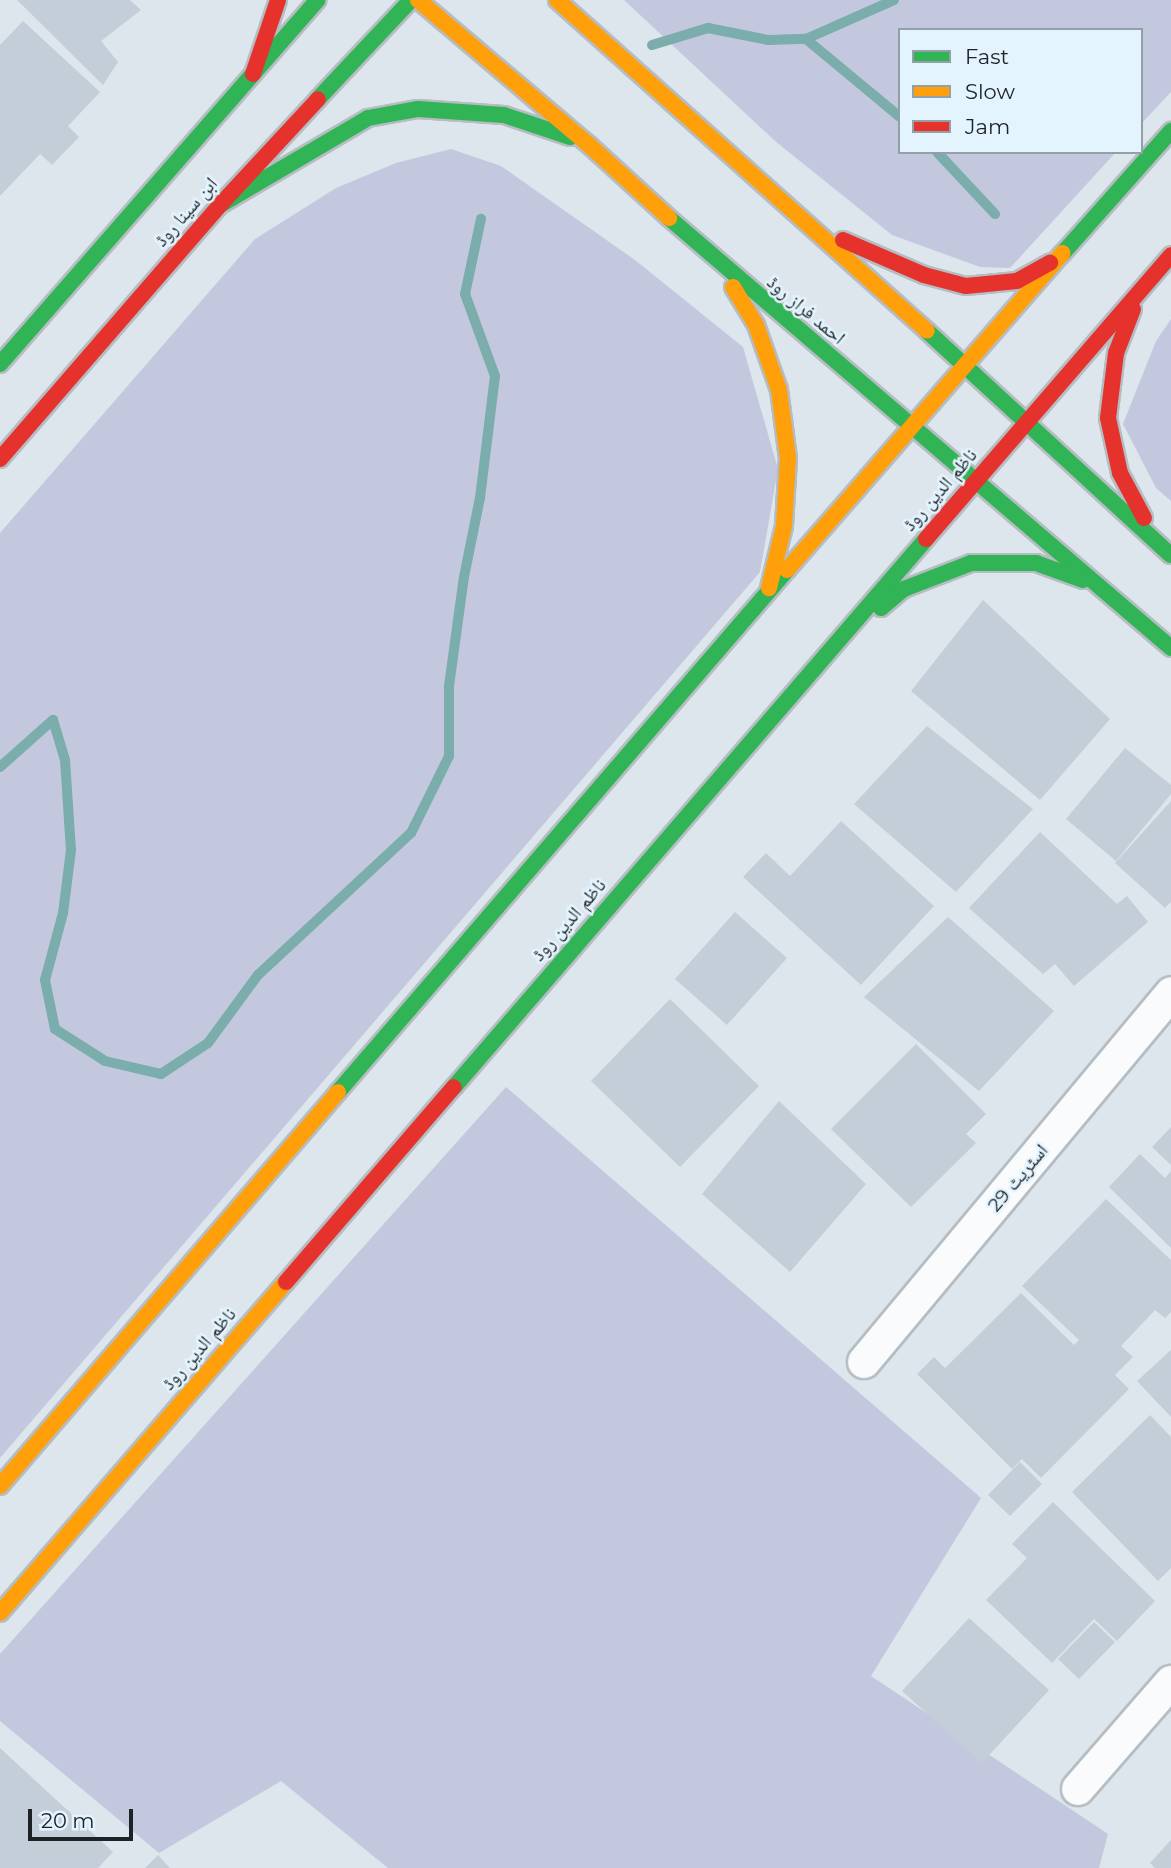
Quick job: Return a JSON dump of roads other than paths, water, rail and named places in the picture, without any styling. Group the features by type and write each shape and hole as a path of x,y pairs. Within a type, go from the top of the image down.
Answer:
{"main road":[{"path":"253,74 278,0"},
{"name":"ابن سینا روڈ","path":"0,365 317,0"},
{"name":"ابن سینا روڈ","path":"0,459 220,205 411,0"},
{"name":"احمد فراز روڈ","path":"418,0 588,144 721,266 977,478 1171,648"},
{"path":"557,0 813,226 1171,555"},
{"path":"596,13 622,57"},
{"path":"220,205 368,118 418,109 504,115 588,144"},
{"path":"0,1486 912,425 1171,131"},
{"path":"813,226 924,275 966,286 1017,281 1062,257"},
{"name":"ناظم الدین روڈ","path":"0,1613 1171,255"},
{"path":"721,266 756,325 779,390 788,458 784,526 767,594"},
{"path":"1142,288 1116,353 1108,418 1121,473 1158,544"},
{"path":"835,644 904,589 971,563 1036,562 1101,587"}],"street":[{"name":"اسٹریٹ 29","path":"864,1362 1171,993"},
{"path":"1078,1789 1171,1682"}],"waterway":[{"path":"652,45 708,28 768,40 806,39 894,0"},
{"path":"806,39 898,115"},
{"path":"939,154 995,214"},
{"path":"0,767 53,720 65,760 71,850 63,913 45,980 55,1029 105,1061 161,1074 208,1043 258,975 411,833 449,756 449,686 464,577 480,498 495,376 465,294 481,219"}]}
